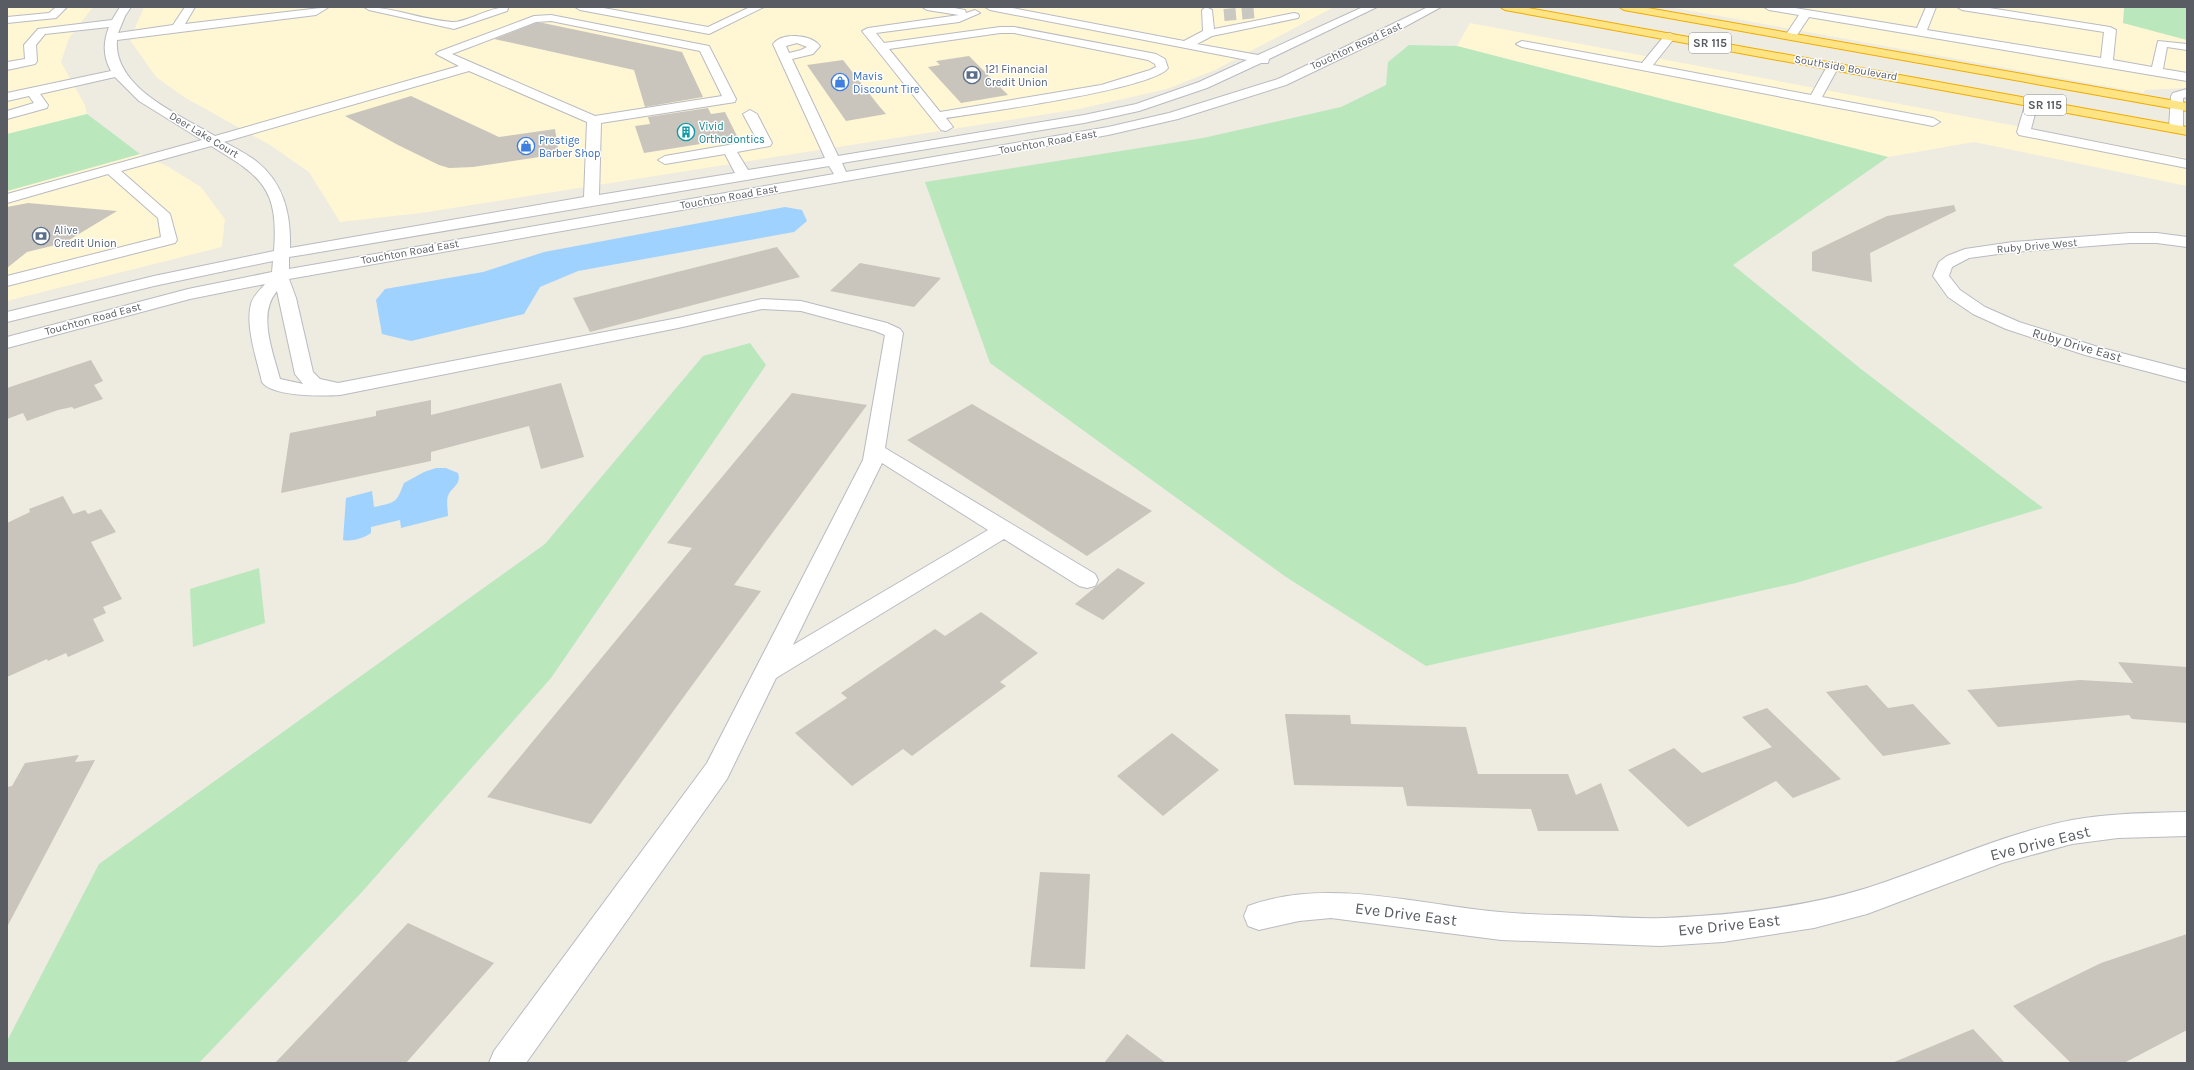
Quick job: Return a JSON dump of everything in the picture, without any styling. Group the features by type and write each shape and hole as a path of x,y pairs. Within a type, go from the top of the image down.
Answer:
{"highway":[{"name":"Southside Boulevard","path":"1505,7 2181,130"},
{"name":"Southside Boulevard","path":"1624,7 2182,100"}],"street":[{"path":"7,66 31,61 30,47 52,16 62,7"},
{"name":"Deer Lake Court","path":"126,7 116,23 111,37 111,57 118,73 125,82 142,97 252,164 266,178 277,194 282,212 282,254 279,276"},
{"path":"177,28 190,7"},
{"path":"111,37 316,12 324,7"},
{"path":"369,7 454,26 503,9 502,7"},
{"path":"397,13 414,7"},
{"path":"580,7 709,31 759,7"},
{"path":"926,7 975,13"},
{"path":"958,140 868,31 959,20 992,7 1185,45 1259,70 1288,58"},
{"name":"Touchton Road East","path":"7,317 111,290 282,254 833,160 1084,119 1139,107 1203,85 1259,70 1335,24 1372,7"},
{"name":"Touchton Road East","path":"7,344 188,294 279,276 495,236 843,178 1108,131 1173,116 1282,82 1436,7"},
{"path":"1774,7 2181,76 2181,130"},
{"path":"1920,32 1931,7"},
{"path":"1962,7 2110,30 2108,63"},
{"path":"1264,11 1280,8 1294,16 1335,24"},
{"path":"636,18 655,10"},
{"path":"1791,36 1806,13"},
{"path":"1209,33 1211,14"},
{"path":"7,20 52,16"},
{"path":"1185,45 1209,33 1294,16"},
{"path":"551,18 705,48 730,99 594,120 470,67 442,54 534,19 551,18"},
{"path":"1047,37 1071,22"},
{"path":"28,32 116,23"},
{"path":"880,47 1000,30 1014,30 1152,57 1161,62 1162,68 1154,73 1103,88 937,116"},
{"path":"1645,68 1670,36"},
{"path":"2157,71 2162,43 2187,47"},
{"path":"1522,44 1933,122"},
{"path":"15,50 30,47"},
{"path":"1309,56 1352,49"},
{"path":"785,57 833,160 843,178"},
{"path":"1814,100 1833,66"},
{"path":"7,199 470,67"},
{"path":"1253,92 1259,70"},
{"path":"7,97 118,73"},
{"path":"7,115 42,105 32,91"},
{"path":"2032,102 2024,132 2187,164"},
{"path":"666,160 765,143 750,114"},
{"path":"591,201 594,120"},
{"path":"729,149 744,175"},
{"path":"7,281 168,240 165,217 111,169"},
{"name":"Ruby Drive West","path":"1970,306 1949,290 1941,276 1945,265 1953,259 1965,254 2013,247 2130,238 2158,238 2187,242"},
{"path":"279,276 259,304 259,323 271,382 295,390 310,391 340,389 762,304 801,306 881,327 894,333 873,460 717,771 506,1063"},
{"path":"279,276 288,298 304,374 314,384 340,389"},
{"name":"Ruby Drive East","path":"1970,306 1988,316 2047,337 2187,376"},
{"path":"874,450 1087,580"},
{"path":"766,672 1004,530"},
{"name":"Eve Drive East","path":"1259,916 1299,908 1331,905 1501,926 1660,932 1724,928 1814,915 1867,901 2000,851 2072,832 2118,826 2187,824"}],"shaded area":[{"path":"7,7 93,7 69,38 61,62 85,105 87,114 7,134"},
{"path":"144,7 1334,7 1215,70 1167,89 1079,109 421,213 340,222 309,172 270,145 184,97 156,77 130,40"},
{"path":"1669,7 2124,7 2124,23 2187,40 2187,88 2145,90 2144,93"},
{"path":"1470,23 2187,158 2187,186 1974,142 1888,157 1457,46"},
{"path":"140,154 167,166 201,187 225,219 222,247 7,301 7,191"}],"green space":[{"path":"2124,7 2187,7 2187,40 2123,23"},
{"path":"1409,45 1457,46 1888,157 1733,265 1861,369 2043,508 1796,583 1426,666 1286,577 990,363 925,182 1203,138 1341,107 1386,85 1388,62"},
{"path":"87,114 140,154 7,191 7,134"},
{"path":"750,343 766,365 551,678 361,893 199,1063 7,1063 7,1041 99,864 545,544 703,356"},
{"path":"259,568 265,623 193,647 190,589"}],"water":[{"path":"785,207 802,210 807,221 794,232 578,271 540,287 524,314 411,341 382,334 376,300 385,289 483,272 544,252"},
{"path":"436,468 446,468 458,473 459,477 459,480 447,498 448,516 401,528 400,520 371,527 371,533 361,538 354,540 343,540 346,498 372,491 374,507 387,504 395,501 404,483 424,472"}],"building":[{"path":"536,23 543,23 682,52 703,97 645,107 634,70 494,39"},
{"path":"969,56 1008,95 961,103 928,67 940,65 936,61"},
{"name":"Mavis Discount Tire","path":"843,60 886,114 846,121 807,65"},
{"path":"411,96 499,137 555,129 559,154 473,167 449,168 439,165 398,145 345,116"},
{"name":"Vivid Orthodontics","path":"708,108 711,114 725,112 738,138 644,153 635,126 650,124 648,117"},
{"name":"Alive Credit Union","path":"28,203 117,211 64,243 27,252 7,268 7,207"},
{"path":"1954,205 1956,211 1870,253 1872,282 1812,271 1812,252 1887,216"},
{"path":"777,247 800,277 590,332 573,298"},
{"path":"860,263 941,278 914,307 830,291"},
{"path":"91,360 103,381 94,385 103,399 74,409 72,407 58,410 27,421 23,413 7,419 7,388"},
{"path":"561,383 584,457 541,469 529,426 431,452 431,461 281,493 290,433 376,416 376,411 431,400 431,415"},
{"path":"792,393 867,405 734,585 761,591 591,824 487,797 692,548 667,543"},
{"path":"972,404 1152,511 1087,556 907,440"},
{"path":"63,496 73,514 85,510 88,514 101,509 116,532 91,542 122,599 103,607 106,613 93,619 104,641 68,657 66,653 48,661 47,659 7,677 7,523 30,512 29,509"},
{"path":"1118,568 1145,583 1103,620 1075,604"},
{"path":"981,612 1038,653 1000,682 1006,686 912,756 903,749 852,786 795,733 847,698 841,693 935,629 945,636"},
{"path":"2118,662 2187,667 2187,723 2132,719 2129,715 1998,727 1967,690 2080,680 2133,683"},
{"path":"1867,685 1888,708 1913,704 1951,744 1883,756 1826,692"},
{"path":"1767,708 1841,779 1793,798 1776,781 1688,827 1628,770 1674,748 1702,773 1772,747 1742,717"},
{"path":"1285,714 1350,715 1351,724 1466,727 1478,774 1568,774 1576,795 1601,783 1619,831 1538,831 1531,809 1407,806 1403,787 1294,785"},
{"path":"1172,733 1219,770 1163,816 1117,776"},
{"path":"79,755 75,762 95,760 7,927 7,787 12,786 25,763"},
{"path":"1040,872 1090,874 1085,969 1030,967"},
{"path":"408,923 494,963 406,1063 275,1063"},
{"path":"2187,934 2187,1030 2124,1063 2071,1063 2013,1006 2101,963"},
{"path":"1973,1029 2005,1063 1892,1063"},
{"path":"1127,1034 1166,1063 1104,1063"}],"tunnel":[{"path":"1203,7 1209,7"},
{"path":"1224,15 1258,12"}],"place":[{"name":"121 Financial Credit Union","path":"972,75"},
{"name":"Mavis Discount Tire","path":"840,82"},
{"name":"Vivid Orthodontics","path":"686,132"},
{"name":"Prestige Barber Shop","path":"526,146"},
{"name":"Alive Credit Union","path":"41,236"}]}
